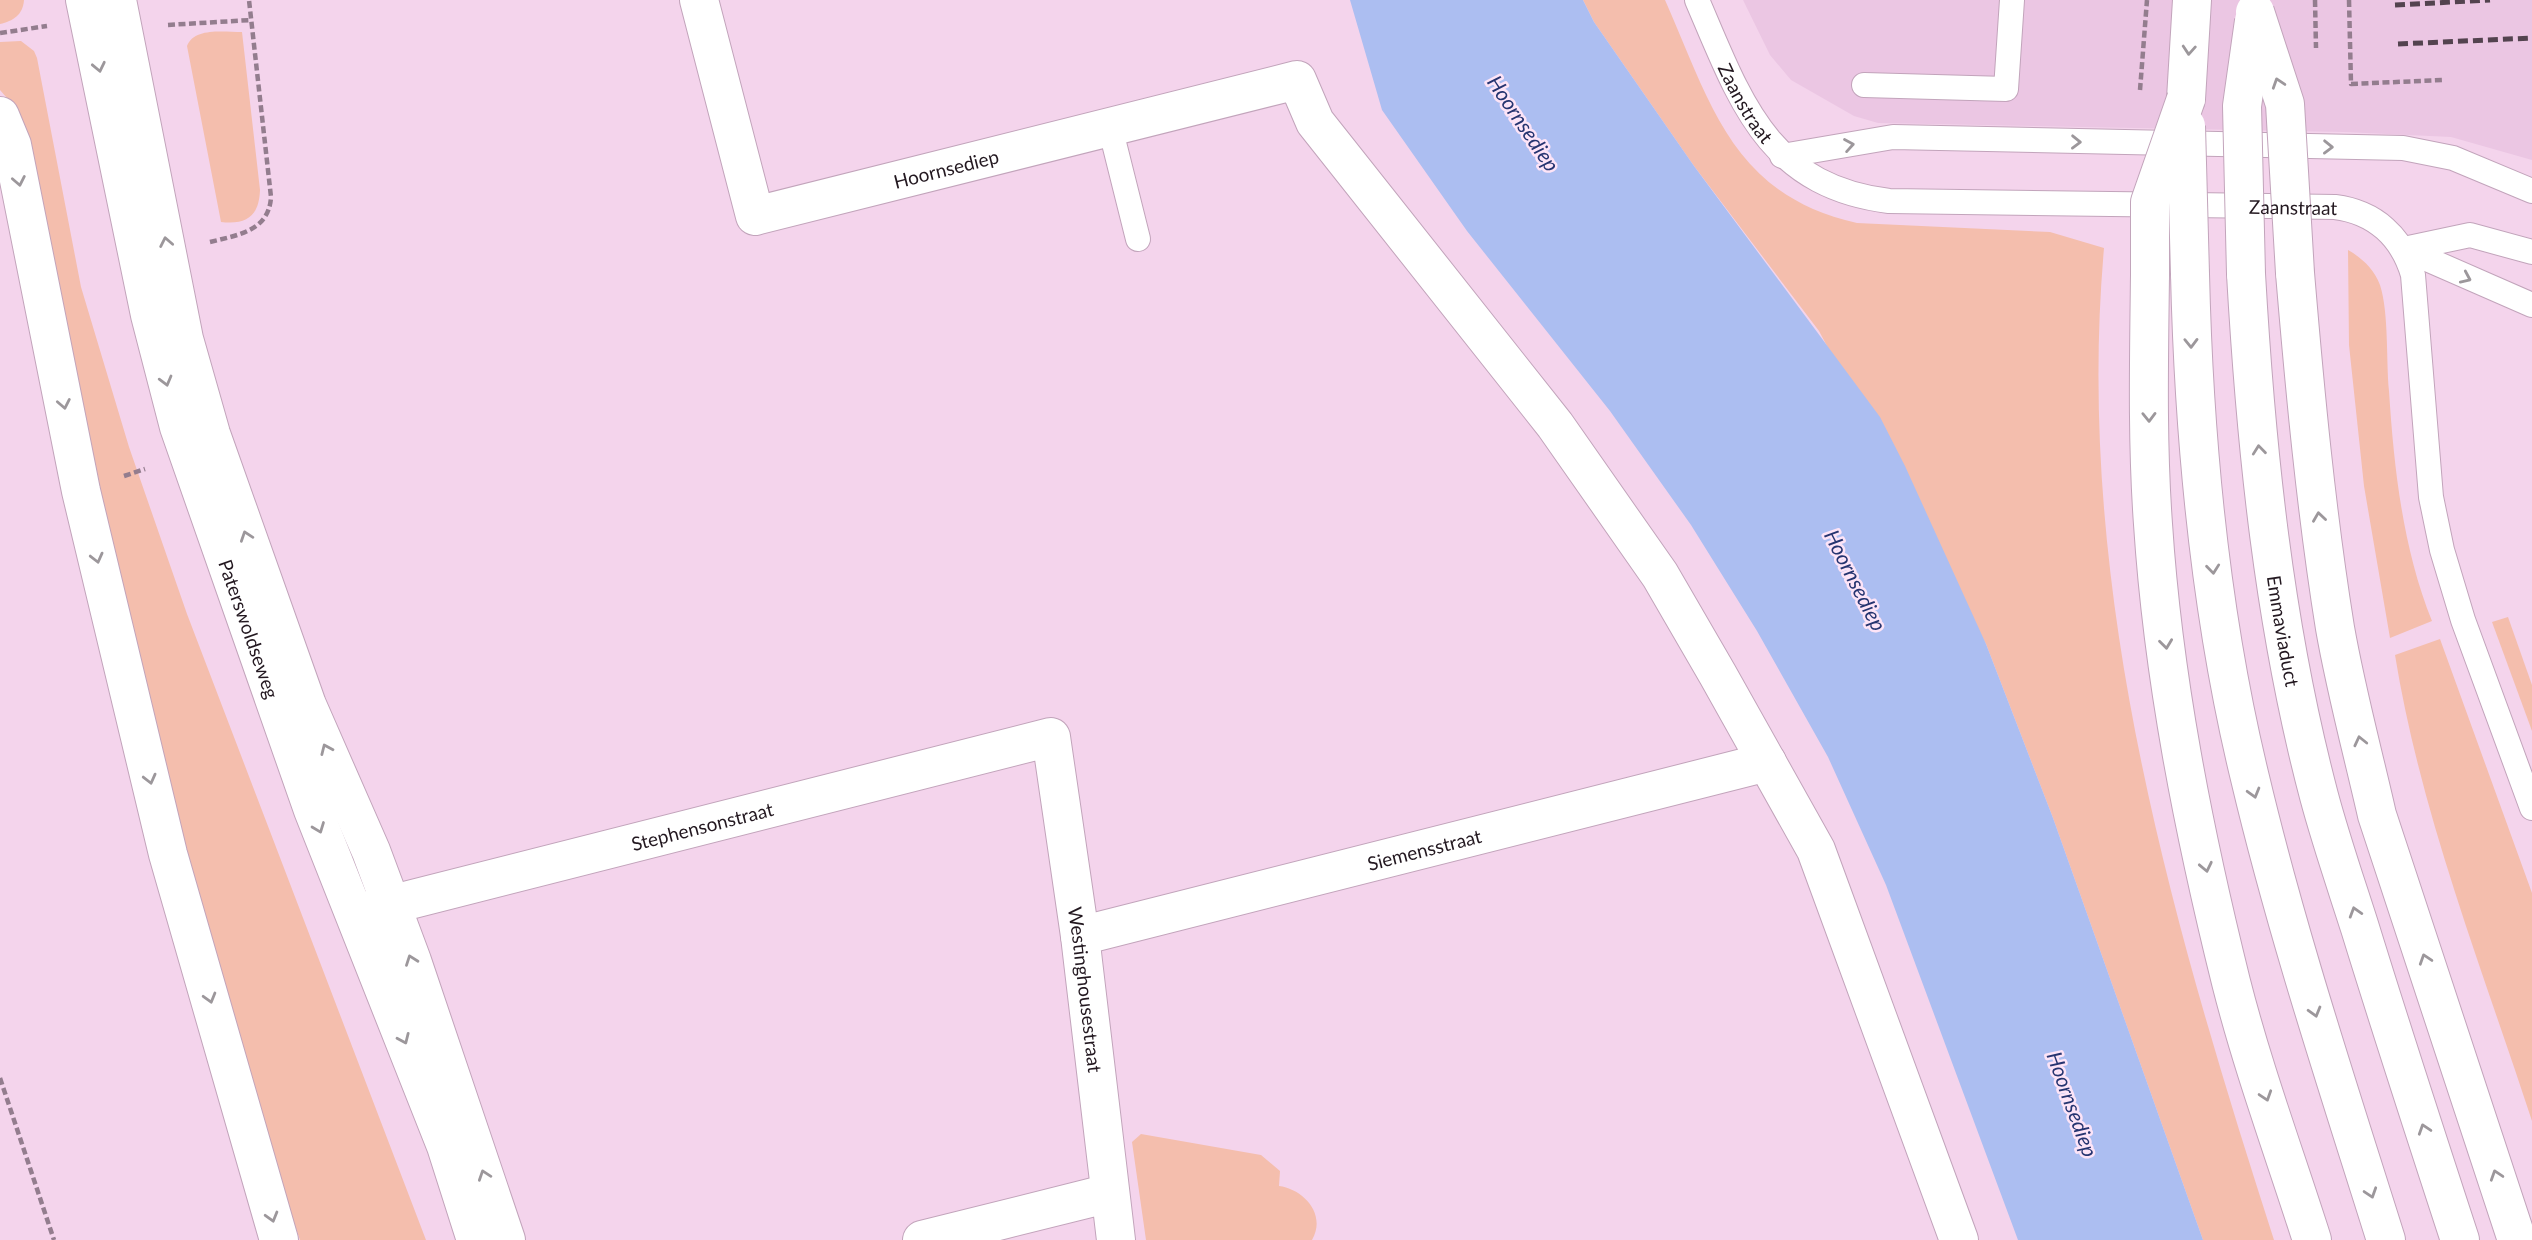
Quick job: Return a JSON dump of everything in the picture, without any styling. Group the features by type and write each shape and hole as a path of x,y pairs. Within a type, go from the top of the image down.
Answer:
{"main road":[{"name":"Paterswoldseweg","path":"85,0 150,315 178,427 238,602 352,914 441,1134 476,1240"},
{"name":"Paterswoldseweg","path":"117,0 184,339 211,434 307,705 391,904 506,1240"},
{"name":"Hoornsediep","path":"699,0 755,216 1297,80 1315,122 1555,425 1652,564 1767,762 1816,850 1959,1240"},
{"path":"2192,0 2186,99 2193,387 2217,613 2250,778 2325,1044 2386,1240"},
{"path":"2255,6 2285,104 2295,273 2319,517 2336,631 2377,815 2517,1240"},
{"name":"Emmaviaduct","path":"2255,6 2242,106 2246,274 2252,380 2266,511 2285,644 2319,797 2460,1240"},
{"path":"2186,99 2150,202 2148,416 2152,525 2183,762 2232,985 2312,1240"},
{"path":"0,116 12,145 81,491 168,854 279,1240"},
{"name":"Stephensonstraat","path":"352,914 1051,737"},
{"name":"Westinghousestraat","path":"1051,737 1080,936 1116,1240"},
{"name":"Siemensstraat","path":"1080,936 1767,762"},
{"path":"922,1240 1110,1193"}],"lane":[{"name":"Zaanstraat","path":"1697,0 1738,97 1752,120 1782,156 1811,177 1836,189 1889,201 2349,209 2386,228 2404,249 2413,275 2431,497 2442,550 2463,620 2532,808"},
{"path":"1864,85 2006,89 2012,0"},
{"path":"1110,127 1138,239"},
{"path":"1782,156 1893,137 2403,148 2453,158 2532,191"},
{"path":"2404,249 2470,235 2532,252"},
{"path":"2404,249 2532,305"}],"path":[{"path":"202,244 257,227 270,212 248,0"},
{"path":"2349,0 2351,84 2442,80"},
{"path":"158,25 251,20"},
{"path":"0,33 55,24"},
{"path":"0,1078 54,1240"}],"shaded area":[{"path":"0,0 24,0 22,10 9,21 0,24"},
{"path":"1583,0 1665,0 1713,109 1731,140 1753,168 1781,191 1815,210 1857,223 2050,232 2104,248 2098,375 2103,501 2117,626 2139,751 2167,875 2200,998 2274,1240 2203,1240 2053,818 1986,644 1819,331 1694,166 1594,22"},
{"path":"1743,0 2532,0 2532,160 2451,137 2344,132 1878,123 1854,116 1791,80 1770,55"},
{"path":"242,32 260,190 257,206 250,217 230,223 221,222 187,46 191,40 203,33"},
{"path":"21,41 34,51 37,58 81,287 129,447 187,614 426,1240 300,1240 273,1163 187,873 13,105 0,90 0,42"},
{"path":"2348,250 2371,269 2383,296 2397,479 2414,566 2432,621 2390,638 2364,486 2349,345"},
{"path":"2508,617 2532,685 2532,731 2492,622"},
{"path":"2440,639 2532,893 2532,1121 2454,891 2406,715 2395,655"},
{"path":"1141,1134 1261,1155 1280,1171 1279,1186 1296,1192 1310,1204 1317,1221 1312,1240 1146,1240 1132,1142"}],"water":[{"path":"1350,0 1583,0 1594,22 1694,166 1880,417 1986,644 2053,818 2203,1240 2018,1240 1886,885 1828,757 1757,631 1691,525 1610,411 1467,231 1382,110"}],"railway":[{"path":"2395,5 2490,0"},
{"path":"2398,44 2532,38"}]}
